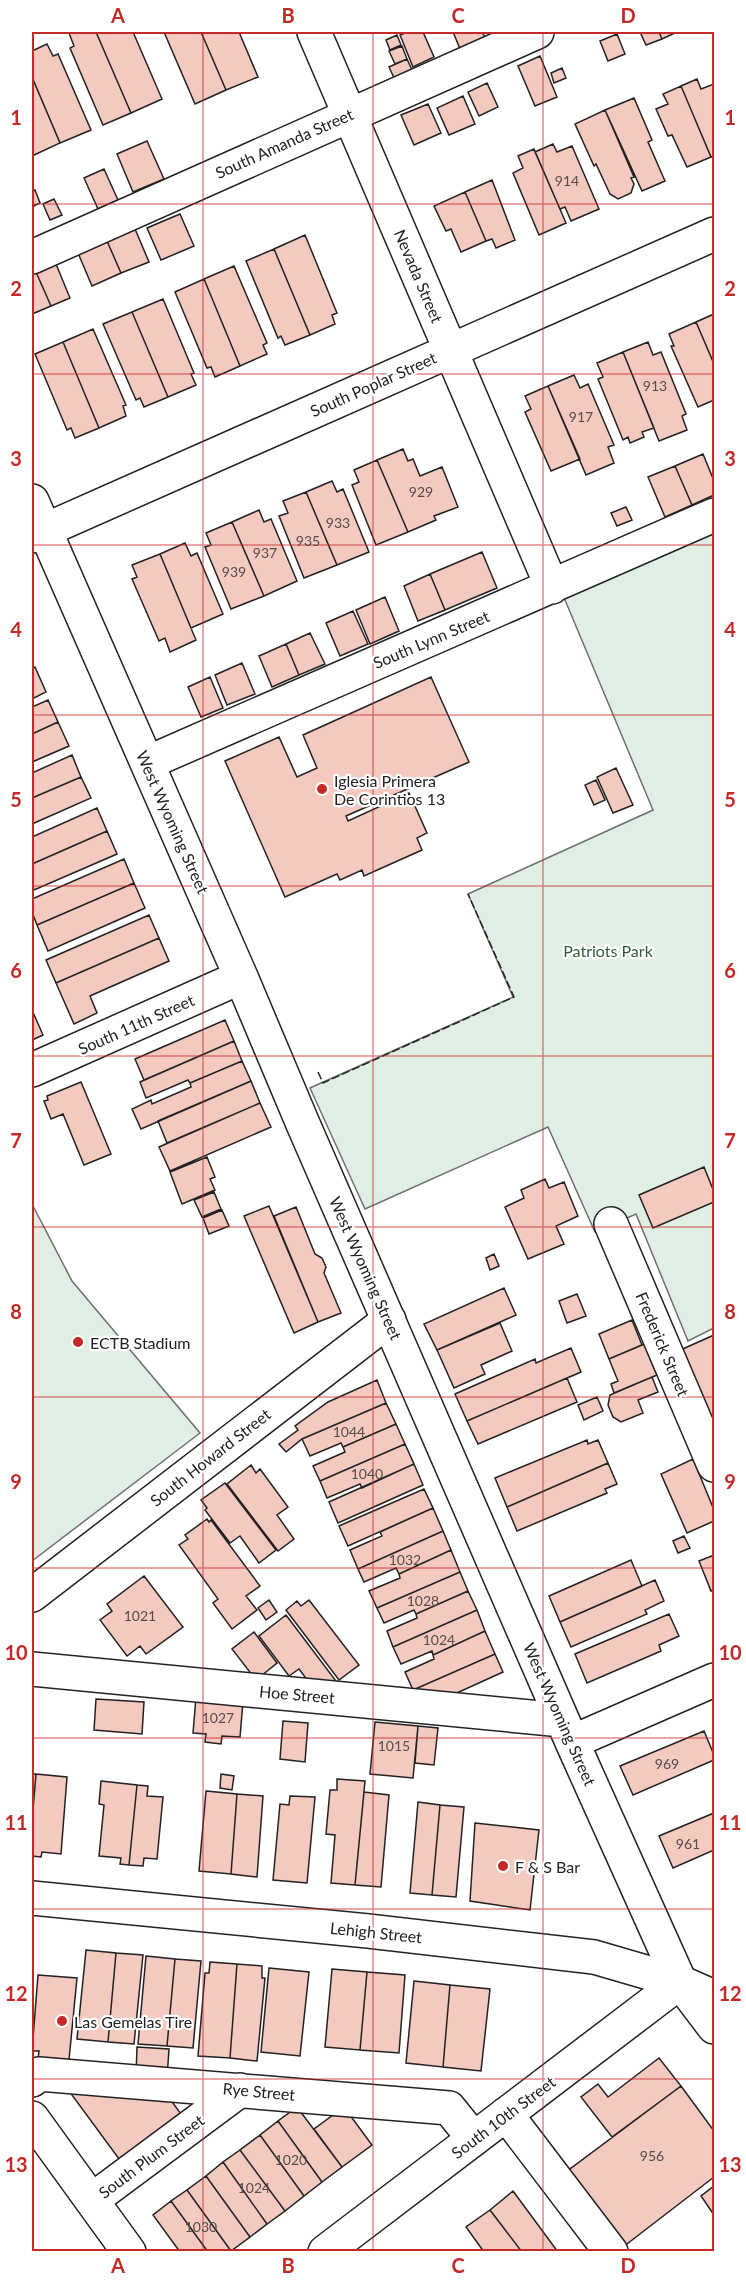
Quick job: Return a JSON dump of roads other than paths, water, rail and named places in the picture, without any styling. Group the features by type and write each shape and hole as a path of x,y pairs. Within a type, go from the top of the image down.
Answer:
{"street":[{"name":"Nevada Street","path":"314,32 552,587"},
{"name":"South Amanda Street","path":"32,257 537,32"},
{"name":"South Poplar Street","path":"38,533 714,234"},
{"name":"West Wyoming Street","path":"32,501 38,533 147,764 567,1731 680,1982 714,2027"},
{"name":"South Lynn Street","path":"147,764 714,515"},
{"name":"South 11th Street","path":"32,1070 241,977"},
{"name":"Frederick Street","path":"611,1224 714,1465"},
{"name":"South Howard Street","path":"32,1595 389,1320"},
{"name":"Hoe Street","path":"32,1669 567,1731"},
{"path":"567,1731 714,1680"},
{"name":"Lehigh Street","path":"32,1898 356,1930 594,1957 680,1982 714,1997"},
{"name":"South 10th Street","path":"325,2252 680,1982"},
{"name":"Rye Street","path":"32,2080 39,2074 449,2108 474,2139"},
{"name":"South Plum Street","path":"92,2200 240,2090"},
{"path":"506,2114 611,2252"},
{"path":"32,2118 129,2252"}],"place":[{"name":"Iglesia Primera De Corintios 13","path":"322,789"},
{"name":"ECTB Stadium","path":"78,1342"},
{"name":"F & S Bar","path":"503,1866"},
{"name":"Las Gemelas Tire","path":"62,2021"}],"park label":[{"name":"Patriots Park","path":"608,950"}]}
